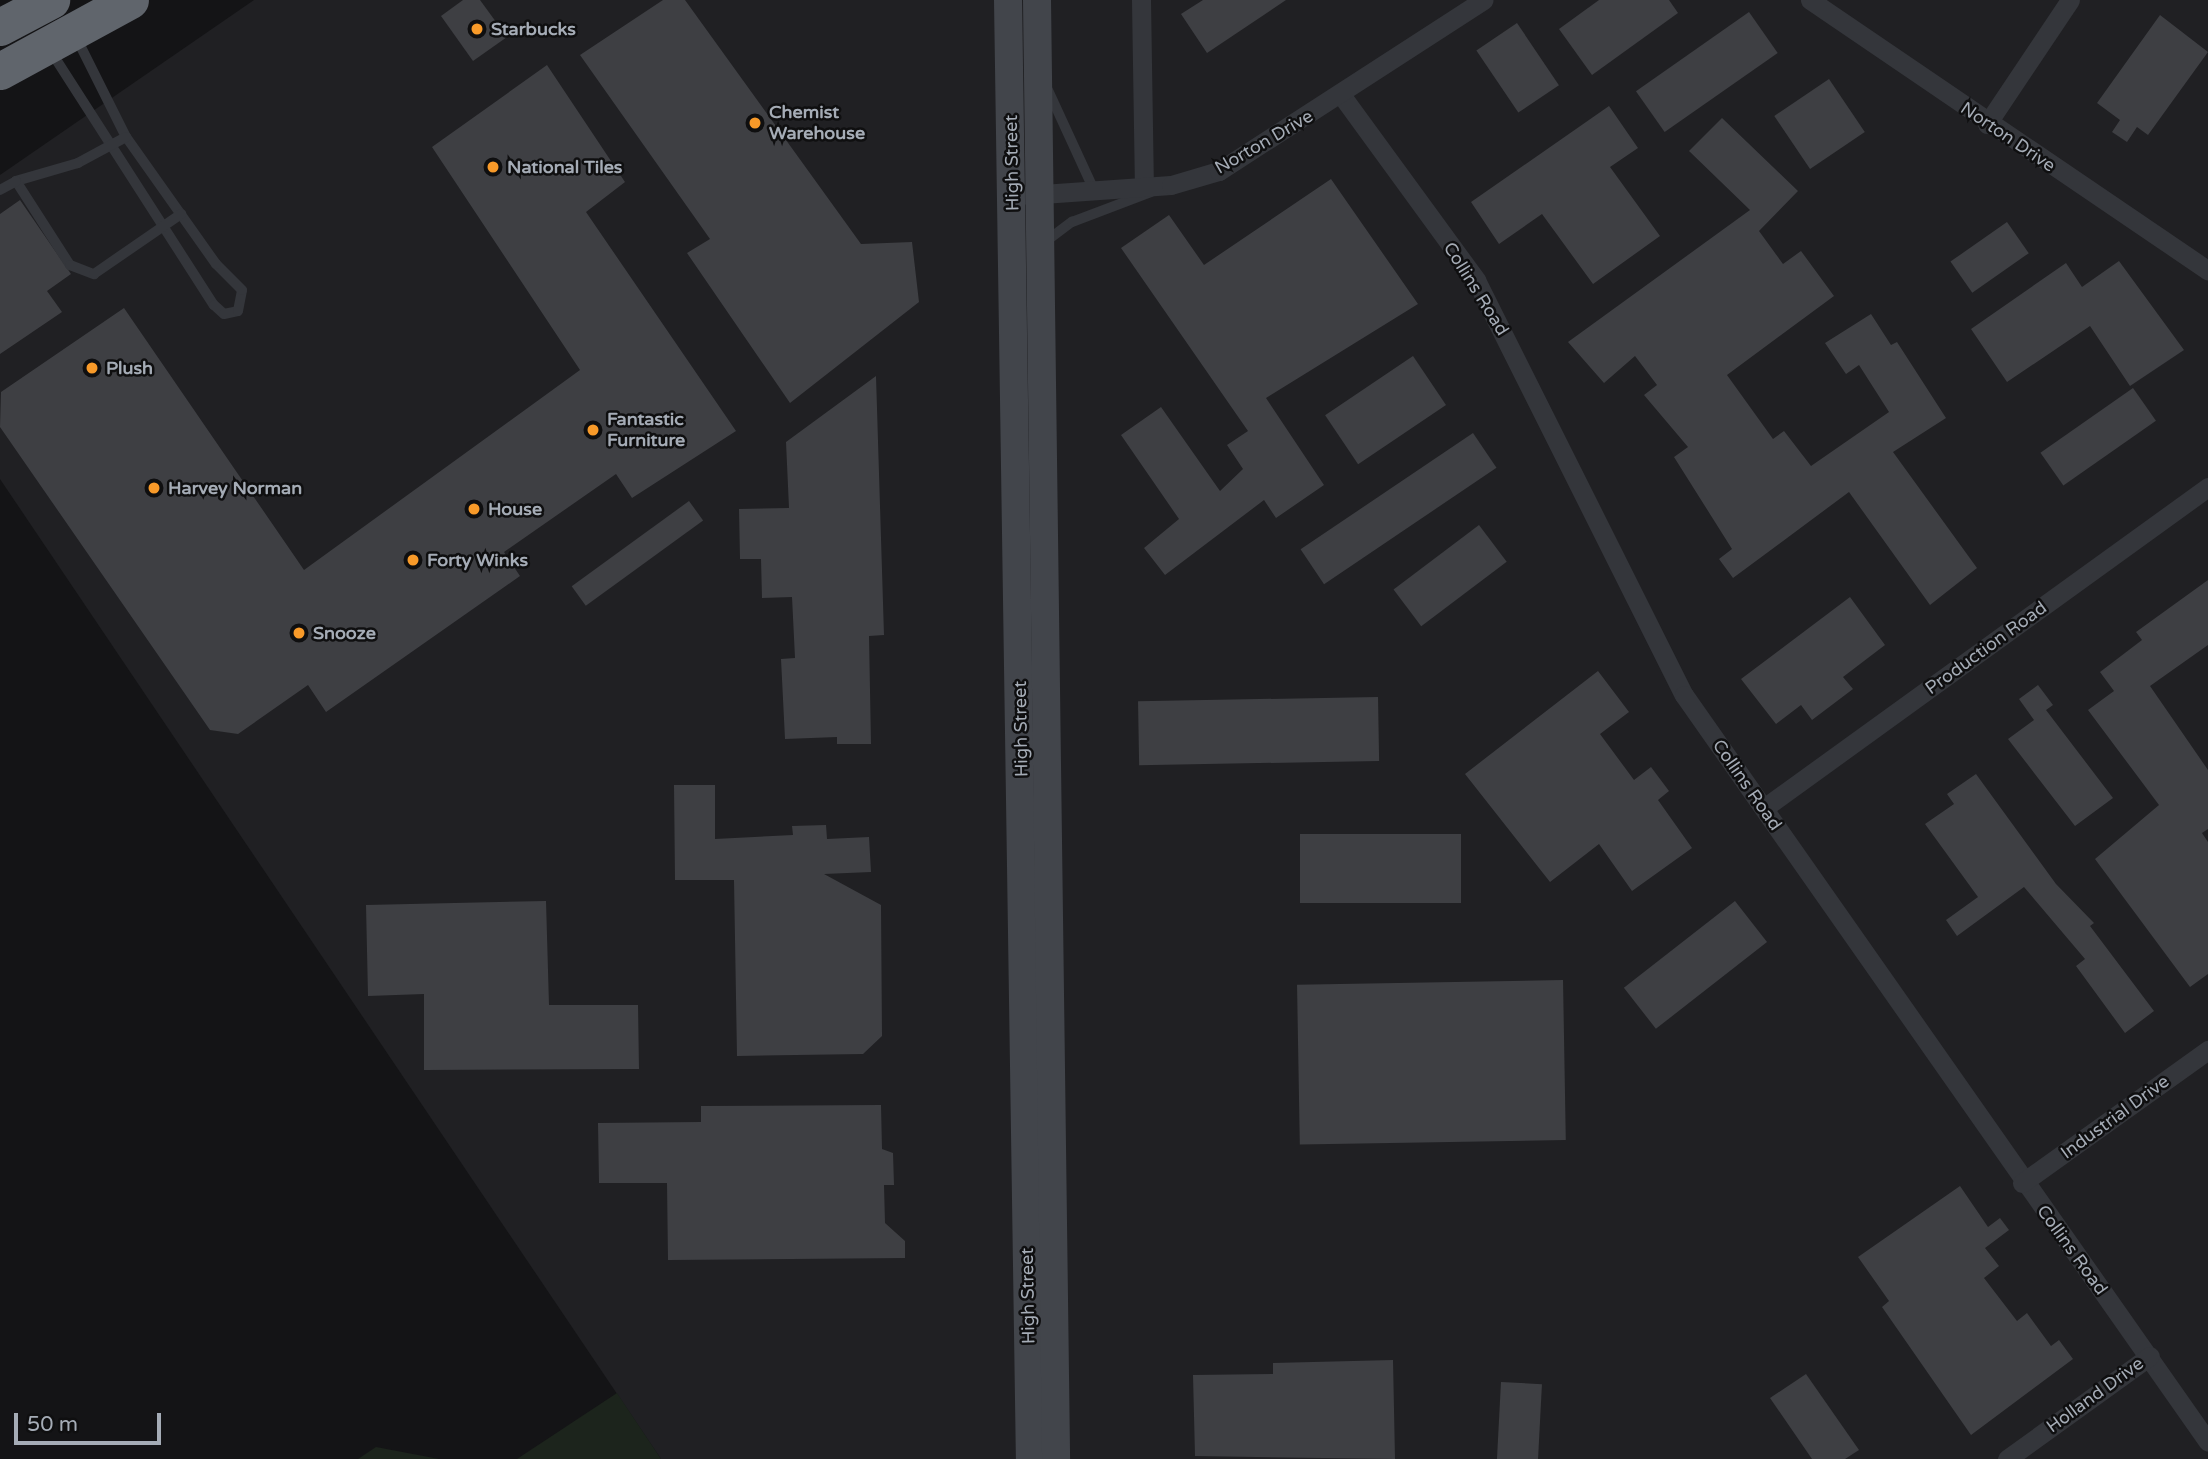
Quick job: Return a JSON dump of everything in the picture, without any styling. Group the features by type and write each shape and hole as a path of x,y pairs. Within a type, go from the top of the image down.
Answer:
{"highway":[{"path":"0,71 130,0"},
{"path":"31,8 61,39"}],"main road":[{"name":"High Street","path":"1008,0 1026,195 1030,1459"},
{"name":"High Street","path":"1037,0 1037,67 1026,195 1039,246 1056,1459"}],"street":[{"path":"1141,0 1144,186"},
{"name":"Norton Drive","path":"1026,195 1093,188 1171,185 1219,171 1342,96 1483,0"},
{"name":"Norton Drive","path":"1810,0 1987,124 2208,270"},
{"path":"1987,124 2070,0"},
{"name":"Collins Road","path":"1342,96 1476,281 1678,686 1765,808 2022,1183 2150,1356 2208,1442"},
{"name":"Production Road","path":"1765,808 2208,487"},
{"name":"Industrial Drive","path":"2022,1183 2208,1050"},
{"name":"Holland Drive","path":"2007,1459 2150,1356"}],"lane":[{"path":"61,39 181,215 244,295 238,311 219,311 208,287 111,148 61,39"},
{"path":"1037,67 1093,188"},
{"path":"0,190 16,181 111,148 126,137"},
{"path":"16,181 77,272 94,274 181,215"},
{"path":"1039,246 1072,222 1171,185"},
{"path":"208,287 229,276"}],"shaded area":[{"path":"254,0 2208,0 2208,1459 661,1459 0,479 0,175"},
{"path":"617,1393 661,1459 517,1459"},
{"path":"376,1447 439,1459 358,1459"}],"building":[{"path":"463,0 480,0 507,37 473,61 441,16"},
{"path":"663,0 685,0 861,244 912,242 919,302 790,403 687,253 710,239 580,55"},
{"path":"1203,0 1286,0 1207,53 1181,14"},
{"path":"1599,0 1669,0 1678,13 1592,75 1559,29"},
{"path":"1749,12 1778,53 1665,132 1636,91"},
{"path":"2160,15 2208,52 2148,135 2137,127 2127,142 2112,132 2120,120 2097,103"},
{"path":"1517,23 1559,85 1518,113 1476,50"},
{"path":"547,65 625,182 586,212 736,431 632,498 616,474 504,552 520,576 326,712 308,685 238,734 210,730 0,427 1,392 124,308 304,570 580,370 432,147"},
{"path":"1829,79 1865,132 1810,169 1774,116"},
{"path":"1609,106 1638,148 1610,167 1660,236 1593,284 1542,214 1499,244 1471,202"},
{"path":"1722,118 1798,191 1759,231 1783,264 1801,251 1834,296 1727,375 1773,439 1784,431 1811,466 1889,412 1859,365 1846,374 1825,343 1871,314 1891,345 1897,342 1946,418 1893,452 1977,568 1930,605 1849,492 1733,578 1719,559 1732,549 1674,457 1688,447 1644,395 1657,385 1635,356 1604,383 1568,342 1750,210 1689,151"},
{"path":"1331,179 1418,304 1266,398 1324,485 1276,518 1264,500 1165,575 1144,548 1179,519 1121,435 1161,407 1220,491 1243,469 1227,445 1248,431 1121,248 1169,215 1204,265"},
{"path":"20,200 71,274 47,291 62,312 0,354 0,214"},
{"path":"2007,222 2029,253 1972,293 1950,262"},
{"path":"2119,261 2184,350 2130,386 2090,326 2007,382 1971,329 2066,263 2082,287"},
{"path":"1413,356 1446,405 1358,464 1325,415"},
{"path":"876,376 884,635 869,636 871,744 837,744 837,737 785,739 781,659 795,658 792,597 762,598 761,559 740,559 739,509 789,508 786,442"},
{"path":"2133,388 2156,421 2063,486 2040,453"},
{"path":"1473,433 1496,468 1324,584 1301,549"},
{"path":"689,501 703,520 586,606 572,586"},
{"path":"1479,525 1507,562 1421,626 1394,589"},
{"path":"2208,580 2208,645 2150,686 2208,770 2208,829 2202,833 2208,842 2208,974 2190,987 2095,859 2159,805 2088,710 2114,691 2100,672 2142,640 2136,632"},
{"path":"1850,597 1885,645 1843,677 1853,689 1812,720 1801,705 1776,724 1741,679"},
{"path":"1598,671 1629,712 1600,734 1634,780 1651,767 1669,791 1658,800 1692,848 1632,891 1599,844 1550,882 1465,774"},
{"path":"2038,685 2053,705 2046,710 2113,798 2075,826 2008,739 2034,720 2019,699"},
{"path":"1378,697 1379,761 1139,765 1138,701"},
{"path":"1976,774 2056,884 2094,923 2090,926 2154,1011 2125,1033 2076,966 2085,959 2024,887 1957,936 1946,920 1978,897 1925,824 1954,804 1947,794"},
{"path":"674,785 715,785 715,839 793,835 792,826 826,825 827,839 869,837 871,872 824,874 881,905 882,1036 863,1054 737,1056 734,880 675,880"},
{"path":"1300,834 1461,834 1461,903 1300,903"},
{"path":"546,901 549,1005 638,1005 639,1069 424,1070 424,994 368,996 366,905"},
{"path":"1735,901 1767,942 1656,1029 1624,988"},
{"path":"1563,980 1566,1140 1300,1145 1297,985"},
{"path":"881,1105 882,1149 893,1153 894,1185 884,1185 885,1223 905,1241 905,1258 668,1260 667,1183 599,1183 598,1123 701,1122 701,1106"},
{"path":"1960,1186 1988,1227 2000,1218 2009,1230 1985,1248 1999,1266 1984,1278 2017,1321 2027,1313 2051,1346 2059,1340 2073,1359 1971,1435 1882,1307 1889,1301 1858,1257"},
{"path":"1393,1360 1395,1459 1195,1456 1193,1375 1273,1374 1273,1363"},
{"path":"1806,1374 1859,1450 1845,1459 1812,1459 1770,1398"},
{"path":"1501,1382 1542,1384 1538,1459 1497,1459"}],"place":[{"name":"Starbucks","path":"477,29"},
{"name":"Chemist Warehouse","path":"755,123"},
{"name":"National Tiles","path":"493,167"},
{"name":"Plush","path":"92,368"},
{"name":"Fantastic Furniture","path":"593,430"},
{"name":"Harvey Norman","path":"154,488"},
{"name":"House","path":"474,509"},
{"name":"Forty Winks","path":"413,560"},
{"name":"Snooze","path":"299,633"}]}
